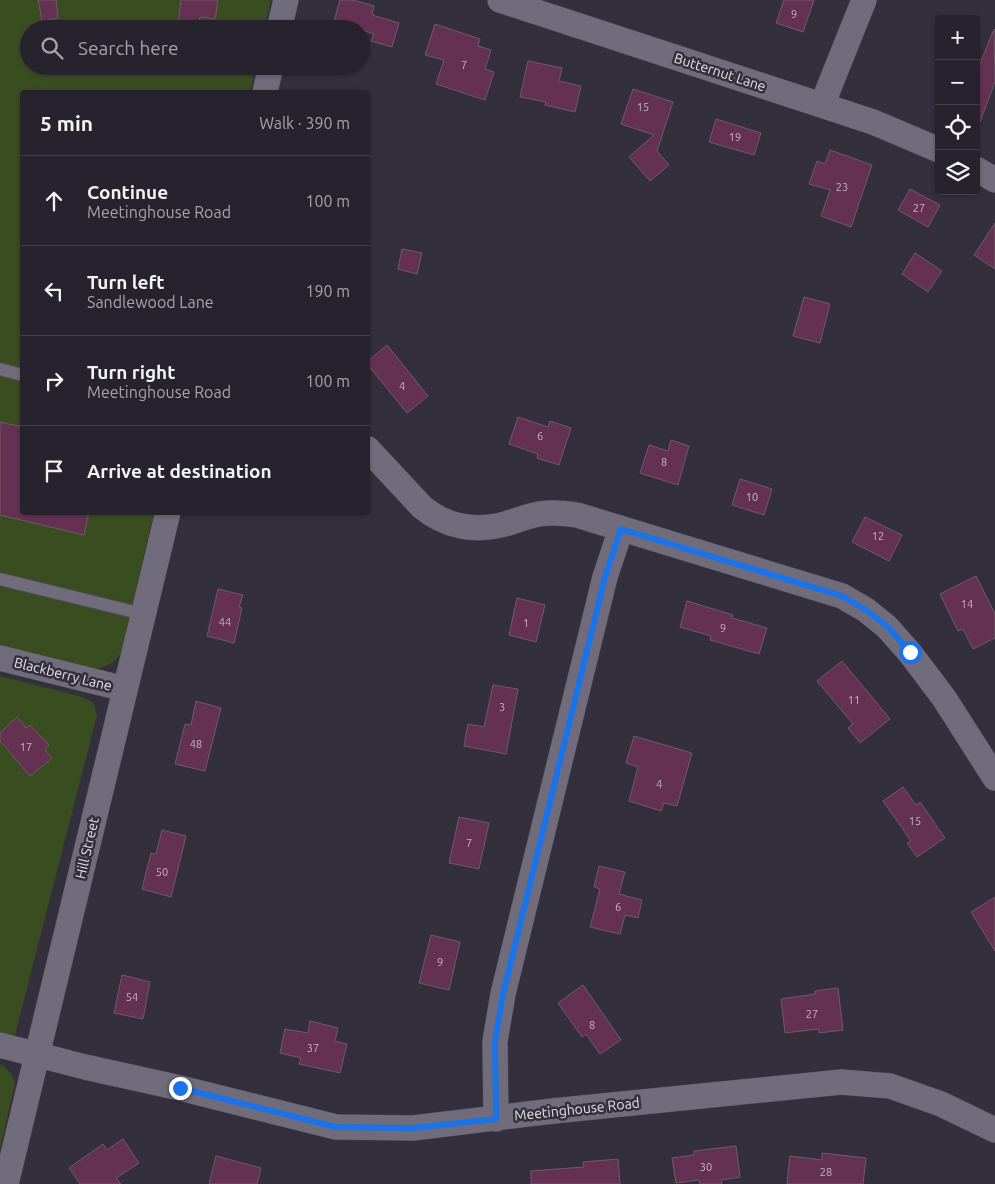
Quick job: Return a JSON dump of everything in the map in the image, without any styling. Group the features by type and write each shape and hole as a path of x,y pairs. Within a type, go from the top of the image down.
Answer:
{"street":[{"path":"281,20 286,0"},
{"name":"Butternut Lane","path":"500,0 873,122 935,148"},
{"path":"822,105 864,0"},
{"path":"265,90 269,75"},
{"path":"980,171 995,180"},
{"path":"370,451 422,507 432,515 456,525 473,528 490,527 538,514 556,512 577,515 842,596 866,610 888,627 910,652 944,698 995,778"},
{"name":"Hill Street","path":"6,1184 167,515"},
{"path":"496,1119 495,1041 503,994 605,577 621,529"},
{"name":"Blackberry Lane","path":"0,658 126,689"},
{"name":"Meetinghouse Road","path":"0,1045 336,1127 413,1128 553,1111 841,1082 890,1086 941,1104 995,1130"}],"lane":[{"path":"0,369 20,374"},
{"path":"0,579 143,614"}],"green space":[{"path":"0,0 271,0 266,20 20,20 20,75 254,75 250,90 20,90 20,515 154,515 121,653 118,657 107,666 88,669 0,647"},
{"path":"0,676 79,696 93,702 97,715 15,1035 0,1033"},
{"path":"0,1064 10,1072 15,1084 0,1149"}],"building":[{"path":"38,0 56,0 58,18 42,20"},
{"path":"181,0 218,0 215,19 200,17 200,20 179,20"},
{"path":"340,0 353,0 374,6 372,15 399,23 392,47 371,41 374,34 370,33 370,20 334,20"},
{"path":"784,0 814,0 803,32 776,23"},
{"path":"435,24 480,39 478,46 491,50 485,69 494,72 485,100 436,84 444,60 425,55"},
{"path":"994,29 995,82 980,122 980,105 980,64"},
{"path":"528,61 562,68 559,81 581,86 575,112 545,105 546,102 520,97"},
{"path":"633,89 673,102 657,151 669,165 650,181 629,157 654,135 621,124"},
{"path":"716,119 761,133 754,155 709,142"},
{"path":"830,150 872,165 851,227 821,216 830,190 809,184 817,161 825,164"},
{"path":"910,189 940,205 928,227 898,210"},
{"path":"995,223 995,269 974,255"},
{"path":"402,249 422,253 417,274 398,269"},
{"path":"915,253 942,271 928,292 902,274"},
{"path":"804,297 830,304 820,343 793,336"},
{"path":"387,345 428,396 407,413 370,367 370,359"},
{"path":"518,417 548,427 550,421 571,428 559,465 537,458 538,454 509,444"},
{"path":"0,422 20,427 20,515 88,515 84,535 0,515"},
{"path":"671,440 689,446 678,485 640,473 649,445 668,451"},
{"path":"740,479 772,489 764,515 732,505"},
{"path":"865,517 902,535 889,561 852,542"},
{"path":"976,576 995,614 995,638 973,649 963,629 958,631 940,594"},
{"path":"218,589 243,595 239,607 242,608 234,643 207,636"},
{"path":"517,598 545,605 536,642 509,635"},
{"path":"687,601 733,615 732,618 767,628 759,654 710,640 711,636 680,627"},
{"path":"842,661 890,719 860,743 848,728 853,724 817,681"},
{"path":"493,685 518,689 506,754 464,746 468,724 484,727"},
{"path":"196,701 221,708 205,771 175,764 185,724 191,725"},
{"path":"17,717 26,728 30,725 49,745 45,750 52,758 30,776 0,741 0,733"},
{"path":"634,736 692,753 677,806 664,803 661,811 629,801 638,767 626,763"},
{"path":"903,787 916,805 920,802 945,838 917,857 907,843 911,841 883,801"},
{"path":"459,817 489,823 479,869 449,863"},
{"path":"162,830 186,836 171,897 142,889 151,853 156,854"},
{"path":"599,866 625,872 619,894 642,900 638,918 625,915 620,934 590,927 600,889 594,887"},
{"path":"995,897 995,951 971,912"},
{"path":"431,935 460,942 449,990 419,983"},
{"path":"122,975 150,982 143,1019 114,1013"},
{"path":"583,985 621,1040 600,1054 586,1034 582,1037 558,1003"},
{"path":"838,988 843,1030 819,1033 819,1029 785,1033 781,999 815,994 815,991"},
{"path":"310,1021 338,1028 335,1041 347,1044 340,1073 299,1064 301,1058 280,1053 285,1029 308,1033"},
{"path":"123,1139 139,1163 116,1178 121,1184 80,1184 69,1168 103,1144 107,1150"},
{"path":"736,1146 740,1177 721,1180 722,1184 700,1184 699,1180 676,1183 672,1158 694,1155 694,1151"},
{"path":"822,1153 866,1158 863,1184 787,1184 790,1156 822,1160"},
{"path":"216,1156 261,1168 257,1184 209,1184"},
{"path":"618,1159 620,1184 531,1184 531,1171 584,1167 583,1162"}],"route":[{"path":"180,1088 336,1127 413,1128 496,1119 495,1041 503,994 605,577 621,529 842,596 866,610 888,627 910,652"}]}
